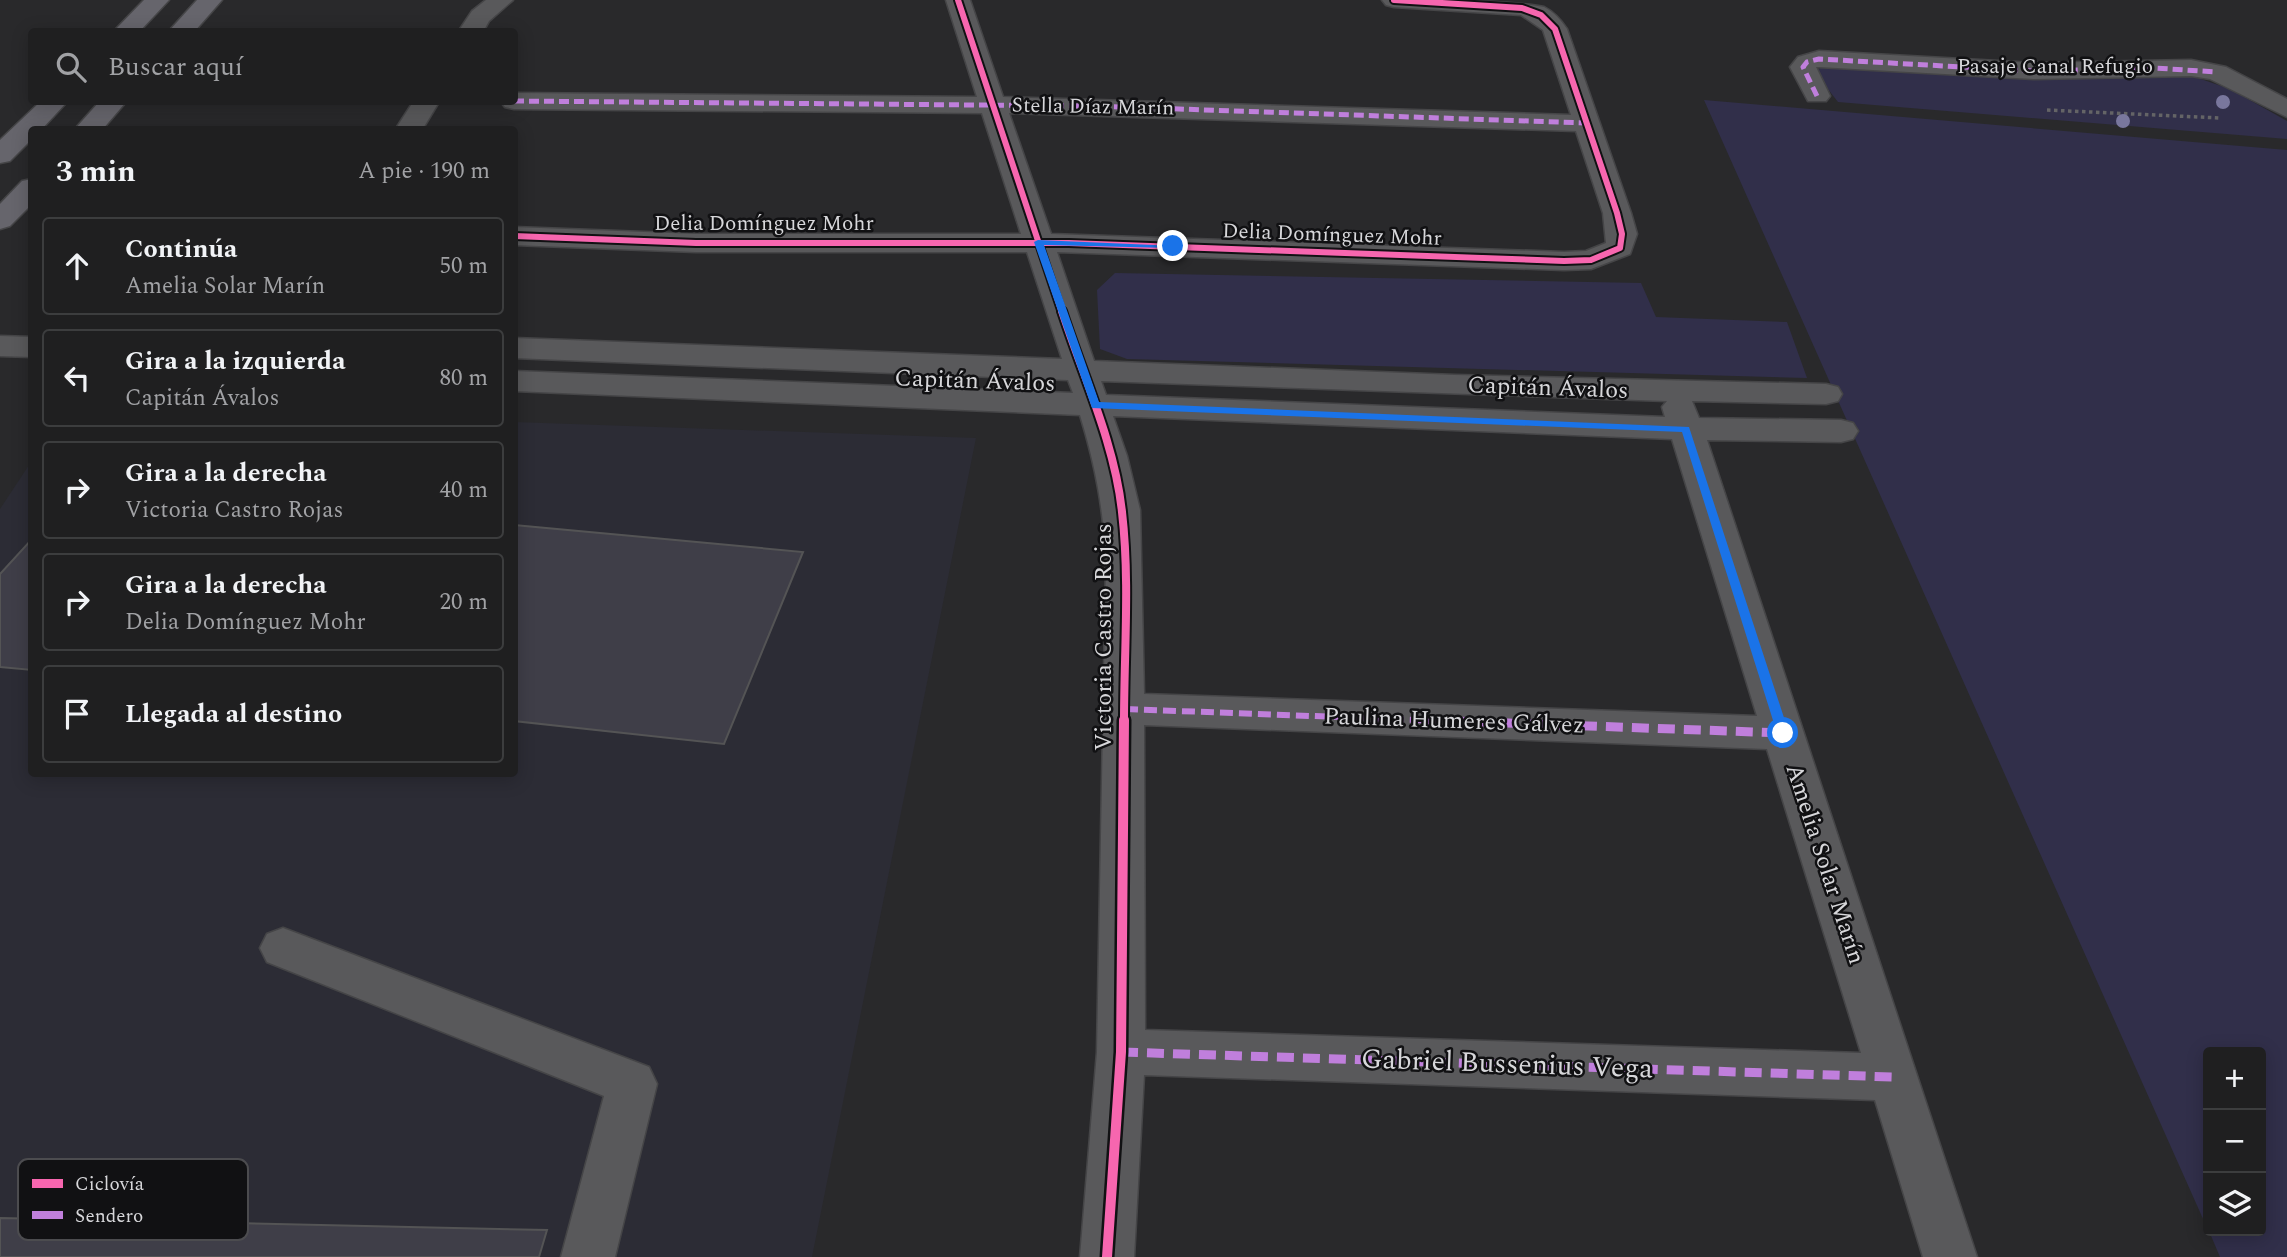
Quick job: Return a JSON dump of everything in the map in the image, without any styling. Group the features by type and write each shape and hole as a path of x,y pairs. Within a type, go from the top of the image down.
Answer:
{"main road":[{"path":"129,28 157,0"},
{"path":"184,28 210,0"},
{"path":"30,126 51,105"},
{"path":"91,126 110,105"},
{"path":"0,155 28,128"},
{"path":"0,220 28,191"}],"street":[{"path":"472,28 480,16 501,0"},
{"name":"Victoria Castro Rojas","path":"958,0 1089,388 1122,510 1125,709 1121,1052 1107,1257"},
{"name":"Delia Domínguez Mohr","path":"518,236 709,243 1038,242 1591,260 1620,247 1622,234 1555,29 1538,12 1494,4 1394,0"},
{"name":"Pasaje Canal Refugio","path":"1817,96 1803,67 1814,60 2034,71 2192,68 2217,72 2287,109"},
{"name":"Stella Díaz Marín","path":"518,101 994,105 1587,123"},
{"path":"411,126 424,105"},
{"path":"0,346 28,347"},
{"name":"Capitán Ávalos","path":"518,348 1089,388"},
{"name":"Capitán Ávalos","path":"518,381 1089,388 1680,410 1842,430"},
{"name":"Capitán Ávalos","path":"1680,410 1826,394"},
{"name":"Amelia Solar Marín","path":"1680,410 1950,1257"},
{"name":"Paulina Humeres Gálvez","path":"1125,709 1783,733"},
{"path":"284,948 632,1084 588,1257"},
{"name":"Gabriel Bussenius Vega","path":"1121,1052 1893,1077"}],"shaded area":[{"path":"1820,67 2186,74 2230,89 2287,121 2287,139 1838,102 1817,75"},
{"path":"1704,100 2287,150 2287,1257 2220,1257 2211,1236 2266,1236 2266,1047 2203,1047 2203,1219"},
{"path":"1115,273 1641,283 1656,317 1787,322 1807,378 1127,359 1100,349 1097,290"},
{"path":"518,422 976,438 812,1257 0,1257 0,509 28,467 28,777 518,777"}],"building":[{"path":"518,525 803,552 724,744 518,721"},
{"path":"28,543 28,670 0,667 0,574"},
{"path":"0,1218 18,1218 18,1240 248,1240 248,1223 547,1230 539,1257 0,1257"}],"marked path":[{"path":"1817,96 1803,67 1807,62 1819,59 2034,71 2154,68 2217,72"},
{"path":"518,101 1091,106 1586,123"},
{"path":"1125,709 1783,733"},
{"path":"1121,1052 1893,1077"}],"cycle path":[{"path":"958,0 1110,456 1122,510 1125,565 1121,1052 1107,1257"},
{"path":"518,236 696,243 1069,243 1564,261 1591,260 1620,248 1622,234 1617,213 1555,29 1548,21 1537,13 1522,8 1394,0"}],"route":[{"path":"1173,246 1038,242 1095,405 1686,429 1783,733"}]}
